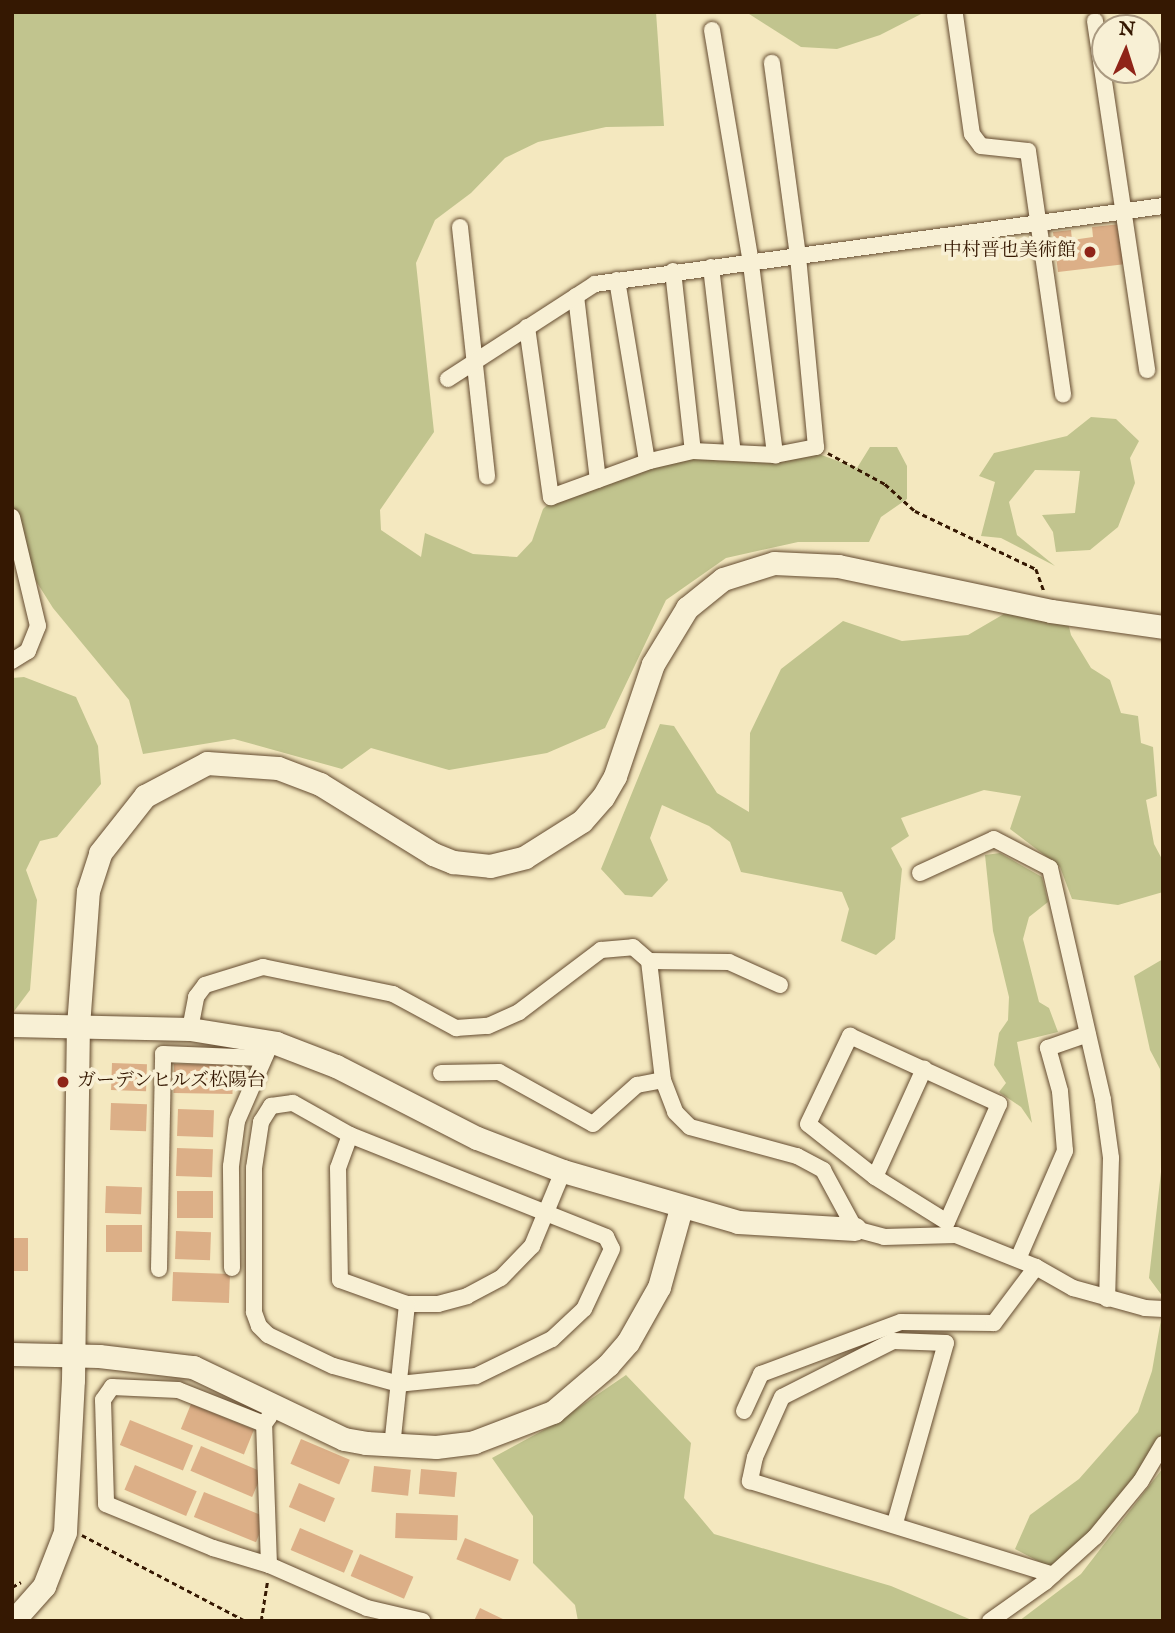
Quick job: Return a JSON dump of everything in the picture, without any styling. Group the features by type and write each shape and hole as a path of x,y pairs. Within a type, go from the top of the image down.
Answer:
{"street":[{"path":"955,15 972,134 981,146 1028,151 1063,394"},
{"path":"712,30 751,264 775,455"},
{"path":"527,327 551,497 648,461 693,451 775,455 817,447 798,256 772,63"},
{"path":"1105,84 1147,370"},
{"path":"448,379 595,284 673,271 751,264 1163,206"},
{"path":"460,227 477,359 487,477"},
{"path":"711,267 733,453"},
{"path":"673,271 693,451"},
{"path":"617,280 648,461"},
{"path":"576,296 598,480"},
{"path":"12,517 16,551 38,626 28,651 12,661"},
{"path":"13,1621 44,1586 65,1532 78,1026 88,891 100,853 145,796 206,762 250,764 300,774 433,854 470,866 490,866 541,850 593,811 615,776 653,664 687,608 723,579 796,561 1051,611 1163,627"},
{"path":"920,873 994,839 1050,868 1088,1034 1111,1158 1107,1299"},
{"path":"190,1029 196,997 205,985 263,967 343,987 393,994 456,1028 488,1026 519,1012 601,950 633,947 649,961 729,962 779,985"},
{"path":"649,961 663,1080 674,1112 691,1127 797,1156 823,1170 855,1229"},
{"path":"12,1025 190,1029 336,1066 477,1138 563,1171 681,1208 774,1227 855,1229 884,1237 951,1229"},
{"path":"1018,1259 1065,1151 1060,1091 1048,1048 1088,1034"},
{"path":"951,1229 999,1104 850,1036 808,1124 876,1177 951,1229 1036,1266 1073,1288 1107,1299 1163,1309"},
{"path":"232,1268 231,1166 237,1121 269,1050"},
{"path":"159,1269 163,1054 269,1050"},
{"path":"876,1177 924,1069"},
{"path":"441,1073 499,1072 593,1124 637,1085 663,1080"},
{"path":"293,1103 350,1136 545,1216 606,1237 612,1249 584,1309 552,1339 476,1376 399,1384 333,1366 268,1335 259,1326 254,1312 254,1168 261,1122 271,1106 293,1103"},
{"path":"350,1136 338,1168 340,1280 407,1304 438,1304 467,1296 501,1278 533,1246 563,1171"},
{"path":"424,1621 367,1608 269,1565 213,1548 106,1504 103,1400 112,1387 178,1390 271,1415 344,1439 393,1447 474,1442 553,1412 615,1358 645,1314 659,1287 681,1208"},
{"path":"744,1411 761,1374 901,1322 994,1323 1036,1266"},
{"path":"393,1447 407,1304"},
{"path":"895,1523 946,1343 893,1341 782,1397 755,1457 750,1481 895,1523 1053,1575"},
{"path":"12,1354 71,1355 192,1367 271,1415"},
{"path":"269,1565 271,1415"},
{"path":"990,1621 1053,1575 1095,1537 1141,1481 1163,1444"}],"path":[{"path":"817,447 886,484 915,511 1036,569 1051,611"},
{"path":"65,1532 143,1564 246,1621"},
{"path":"261,1621 269,1565"}],"green space":[{"path":"12,12 656,12 664,126 606,127 538,142 505,158 471,193 435,220 416,263 434,432 380,510 381,530 421,557 425,533 473,554 517,557 532,541 543,509 561,492 593,481 612,484 624,468 690,456 719,461 766,452 816,453 857,468 870,447 897,447 907,466 907,499 881,517 869,542 798,542 726,558 666,600 605,728 547,753 449,770 371,748 342,769 234,739 143,754 129,700 53,608 29,570 12,507"},
{"path":"746,12 925,12 880,35 837,49 801,47"},
{"path":"1091,417 1116,419 1139,441 1130,458 1135,483 1118,527 1090,550 1056,552 1053,532 1042,515 1075,513 1080,471 1035,470 1009,502 1017,535 1055,566 1001,538 981,536 995,482 979,476 994,453 1067,436"},
{"path":"1033,597 1063,603 1071,635 1091,668 1110,680 1121,713 1138,716 1141,743 1153,747 1157,796 1146,800 1154,844 1163,861 1163,892 1118,905 1072,899 1060,867 1010,829 1021,796 984,790 901,818 909,836 891,848 902,869 895,939 876,955 841,941 849,909 842,892 741,872 730,842 709,826 662,805 650,838 668,880 652,897 625,895 601,869 660,724 674,726 717,793 749,812 750,733 781,669 843,621 902,641 968,635"},
{"path":"24,677 76,697 98,746 101,784 57,837 40,841 26,870 37,900 30,990 12,1014 12,678"},
{"path":"1000,853 1042,877 1048,902 1029,917 1023,939 1039,1002 1049,1008 1058,1032 1017,1042 1032,1123 1021,1107 999,1092 1006,1083 994,1065 999,1033 1008,1020 1009,997 993,931 985,855"},
{"path":"1163,959 1163,1297 1149,1278 1161,1172 1160,1069 1150,1050 1134,976"},
{"path":"1163,1308 1163,1448 1086,1550 1053,1569 1015,1549 1030,1515 1079,1479 1138,1412 1152,1371"},
{"path":"626,1375 691,1443 684,1498 714,1534 891,1586 974,1621 578,1621 575,1605 533,1563 533,1516 492,1458 553,1425"},
{"path":"1163,1468 1163,1621 1019,1621 1081,1574"}],"building":[{"name":"中村晋也美術館","path":"1121,224 1126,264 1058,272 1053,232 1071,230 1072,240 1093,237 1092,227"},
{"path":"112,1063 147,1064 146,1091 111,1090"},
{"path":"174,1064 233,1065 232,1094 173,1093"},
{"path":"111,1103 147,1104 146,1131 110,1130"},
{"path":"178,1109 214,1110 213,1137 177,1136"},
{"path":"177,1148 213,1149 212,1177 176,1176"},
{"path":"106,1186 142,1187 141,1214 105,1213"},
{"path":"177,1191 213,1191 213,1218 177,1218"},
{"path":"106,1225 142,1225 142,1252 106,1252"},
{"path":"176,1231 211,1232 210,1260 175,1259"},
{"path":"12,1238 28,1238 28,1271 12,1271"},
{"path":"173,1272 230,1274 229,1303 172,1301"},
{"path":"191,1404 254,1429 244,1455 181,1429"},
{"path":"130,1420 193,1445 183,1471 120,1445"},
{"path":"301,1439 350,1460 339,1485 290,1464"},
{"path":"201,1446 263,1472 252,1497 190,1471"},
{"path":"135,1465 197,1491 186,1516 124,1490"},
{"path":"374,1466 411,1470 408,1496 371,1492"},
{"path":"421,1469 457,1472 455,1497 419,1494"},
{"path":"299,1483 335,1498 325,1522 289,1507"},
{"path":"204,1492 266,1517 256,1542 194,1517"},
{"path":"396,1513 458,1515 457,1540 395,1538"},
{"path":"300,1528 353,1551 344,1573 291,1550"},
{"path":"465,1538 519,1560 510,1581 456,1559"},
{"path":"360,1554 413,1577 404,1599 351,1576"},
{"path":"480,1608 507,1621 474,1621"}],"place":[{"name":"中村晋也美術館","path":"1090,252"},
{"name":"ガーデンヒルズ松陽台","path":"63,1082"}]}
